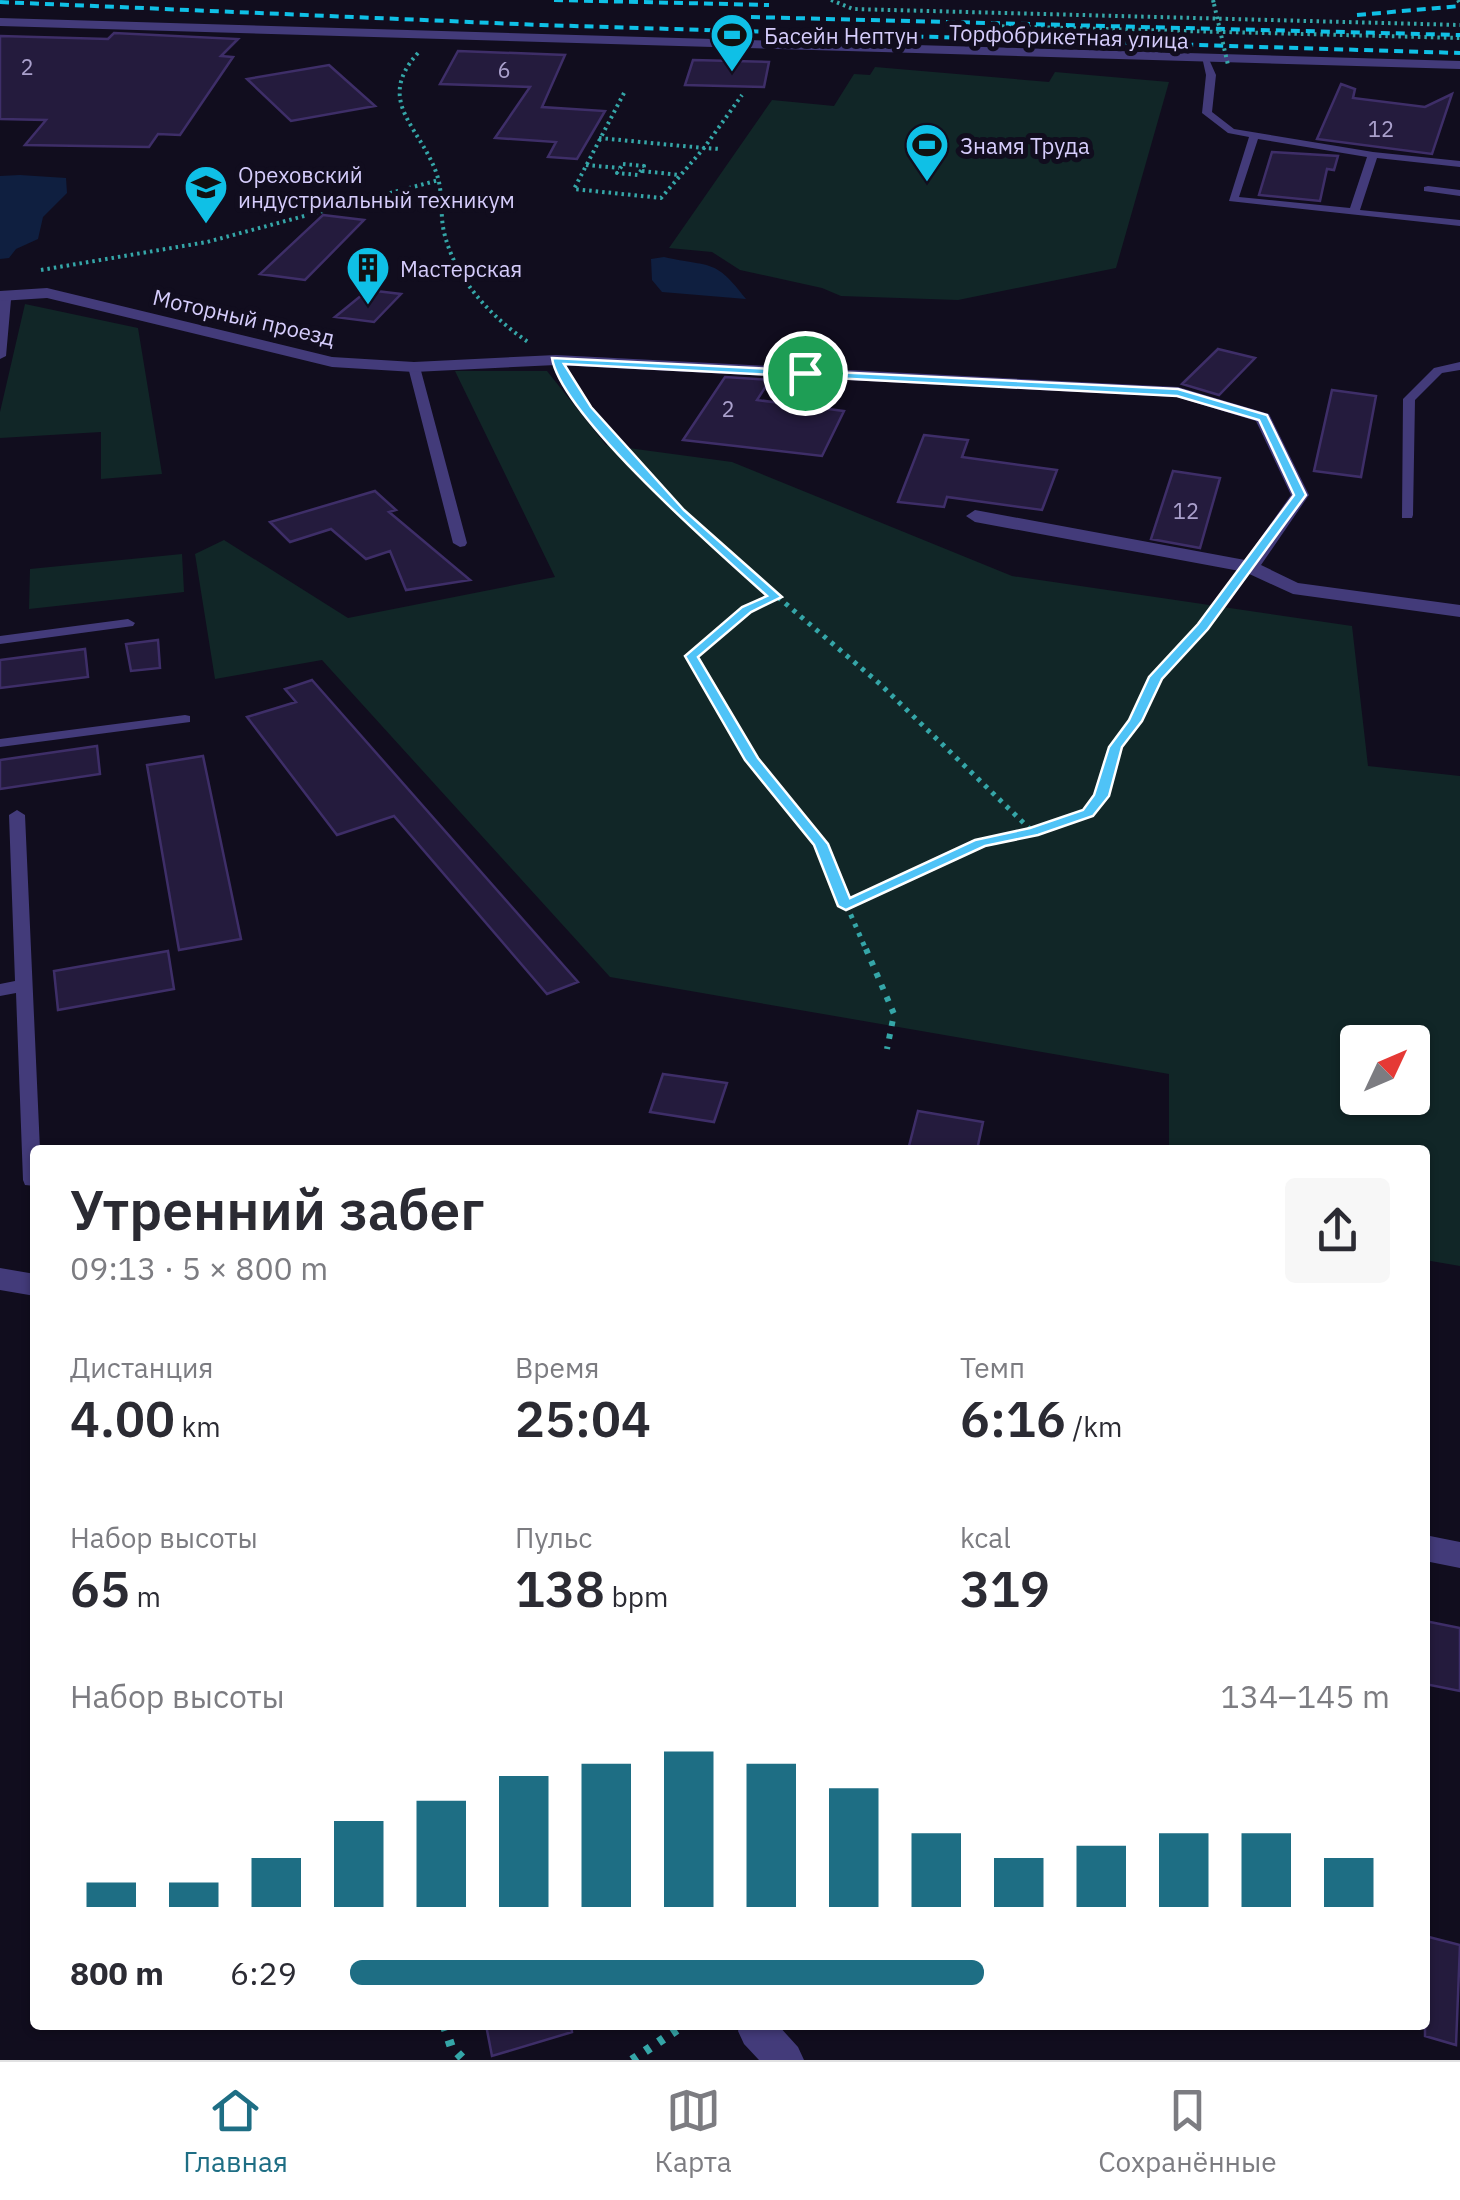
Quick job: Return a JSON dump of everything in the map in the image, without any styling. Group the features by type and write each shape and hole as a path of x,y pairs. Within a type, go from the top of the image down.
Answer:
{"street":[{"name":"Торфобрикетная улица","path":"0,22 1460,66"},
{"name":"Торфобрикетная улица","path":"1357,64 1444,80"},
{"name":"Моторный проезд","path":"2,298 47,294 332,362 414,367 556,360 1178,392 1263,418 1300,495 1250,566"},
{"path":"976,516 1250,566 1293,588 1460,611"},
{"path":"0,1280 30,1284"},
{"path":"1430,1549 1460,1555"},
{"path":"758,2030 785,2060"}],"lane":[{"path":"1205,59 1210,74 1207,113 1231,131 1324,144 1322,152 1310,151"},
{"path":"1254,135 1233,199 1460,223"},
{"path":"1322,148 1460,164"},
{"path":"1354,212 1373,155"},
{"path":"1428,190 1460,193"},
{"path":"0,356 2,298"},
{"path":"1407,515 1409,398 1438,370 1460,366"},
{"path":"414,367 460,543"},
{"path":"0,640 128,623"},
{"path":"0,743 184,719"},
{"path":"17,815 31,1145"},
{"path":"0,990 26,985"}],"path":[{"path":"831,0 852,10 1460,25"},
{"path":"1213,2 1228,65"},
{"path":"990,26 1460,38"},
{"path":"1173,30 1309,34"},
{"path":"432,37 405,67 397,96 418,130 439,180 444,235 478,299 504,326 556,360 586,409 680,512 952,749 1033,832"},
{"path":"624,93 574,189 661,198 742,95"},
{"path":"600,138 720,150"},
{"path":"586,165 644,166 641,170 681,175"},
{"path":"38,271 207,242 439,180"},
{"path":"846,906 980,843 1033,832 1088,813 1102,796 1116,747 1136,721 1156,677 1250,566"},
{"path":"776,597 747,609 691,656 752,760 820,844 894,1014 888,1049"},
{"path":"446,2030 451,2046 464,2060"},
{"path":"632,2060 677,2030"}],"green space":[{"name":"Знамя Труда","path":"875,67 1049,82 1055,72 1169,82 1116,268 958,300 841,296 822,288 740,270 712,252 669,248 772,100 834,106 854,74 870,75"},
{"path":"25,304 138,328 162,474 101,479 101,432 0,438 0,412"},
{"path":"455,371 547,371 606,445 732,462 1012,576 1352,626 1368,766 1460,776 1460,1266 1430,1261 1430,1145 1169,1145 1169,1074 610,977 322,660 215,679 195,554 224,540 348,618 555,577"},
{"path":"182,554 184,592 29,609 30,569"}],"water":[{"path":"0,176 66,178 67,193 43,217 38,239 16,249 9,258 0,259"},
{"path":"664,257 711,266 726,276 746,299 662,292 652,280 651,259"}],"building":[{"path":"114,33 238,39 221,56 233,57 180,135 158,134 149,147 25,145 46,120 0,119 0,36 108,39"},
{"path":"458,51 565,55 542,107 605,111 577,159 548,157 556,142 495,138 530,87 440,84"},
{"path":"693,60 769,62 764,87 685,85"},
{"path":"329,65 375,106 291,121 247,79"},
{"path":"1341,84 1355,89 1353,98 1425,107 1452,94 1432,154 1317,139"},
{"path":"1272,152 1338,156 1334,170 1327,169 1320,201 1259,195"},
{"path":"323,215 364,220 305,280 260,274"},
{"name":"Мастерская","path":"368,290 401,294 374,322 335,317"},
{"path":"1218,349 1255,358 1219,395 1182,384"},
{"path":"725,377 770,380 757,400 844,411 822,456 683,440"},
{"path":"1332,390 1376,396 1361,477 1314,471"},
{"path":"924,435 968,440 962,457 1057,470 1042,510 947,497 944,507 898,502"},
{"path":"1173,471 1220,478 1200,548 1151,539"},
{"path":"375,491 396,510 389,512 470,580 406,590 390,551 366,559 331,529 290,542 270,522"},
{"path":"158,640 160,668 131,671 126,644"},
{"path":"85,649 88,677 0,688 0,660"},
{"path":"312,680 578,982 547,994 394,816 337,835 247,717 296,702 285,689"},
{"path":"97,746 100,774 0,789 0,760"},
{"path":"203,756 241,939 179,950 147,765"},
{"path":"168,951 174,989 58,1010 54,971"},
{"path":"663,1074 727,1083 714,1122 650,1112"},
{"path":"918,1111 983,1122 978,1145 909,1145"},
{"path":"1430,1622 1460,1628 1460,1691 1430,1685"},
{"path":"1430,1937 1460,1945 1456,2045 1425,2036 1425,2030 1430,2030"},
{"path":"487,2030 572,2030 572,2032 492,2056"}],"railway":[{"path":"554,0 769,5"},
{"path":"0,2 541,25 1460,53"},
{"path":"1357,15 1460,6"},
{"path":"751,17 1460,35"}],"place":[{"name":"Басейн Нептун","path":"732,73"},
{"name":"Знамя Труда","path":"927,183"},
{"name":"Ореховский индустриальный техникум","path":"206,225"},
{"name":"Мастерская","path":"368,306"}],"route":[{"path":"556,360 805,373 1178,392 1263,418 1300,495 1203,626 1156,677 1136,721 1116,747 1102,796 1088,813 1033,832 980,843 846,906 820,844 752,760 691,656 747,609 776,597 680,512 586,409 556,360"}]}
